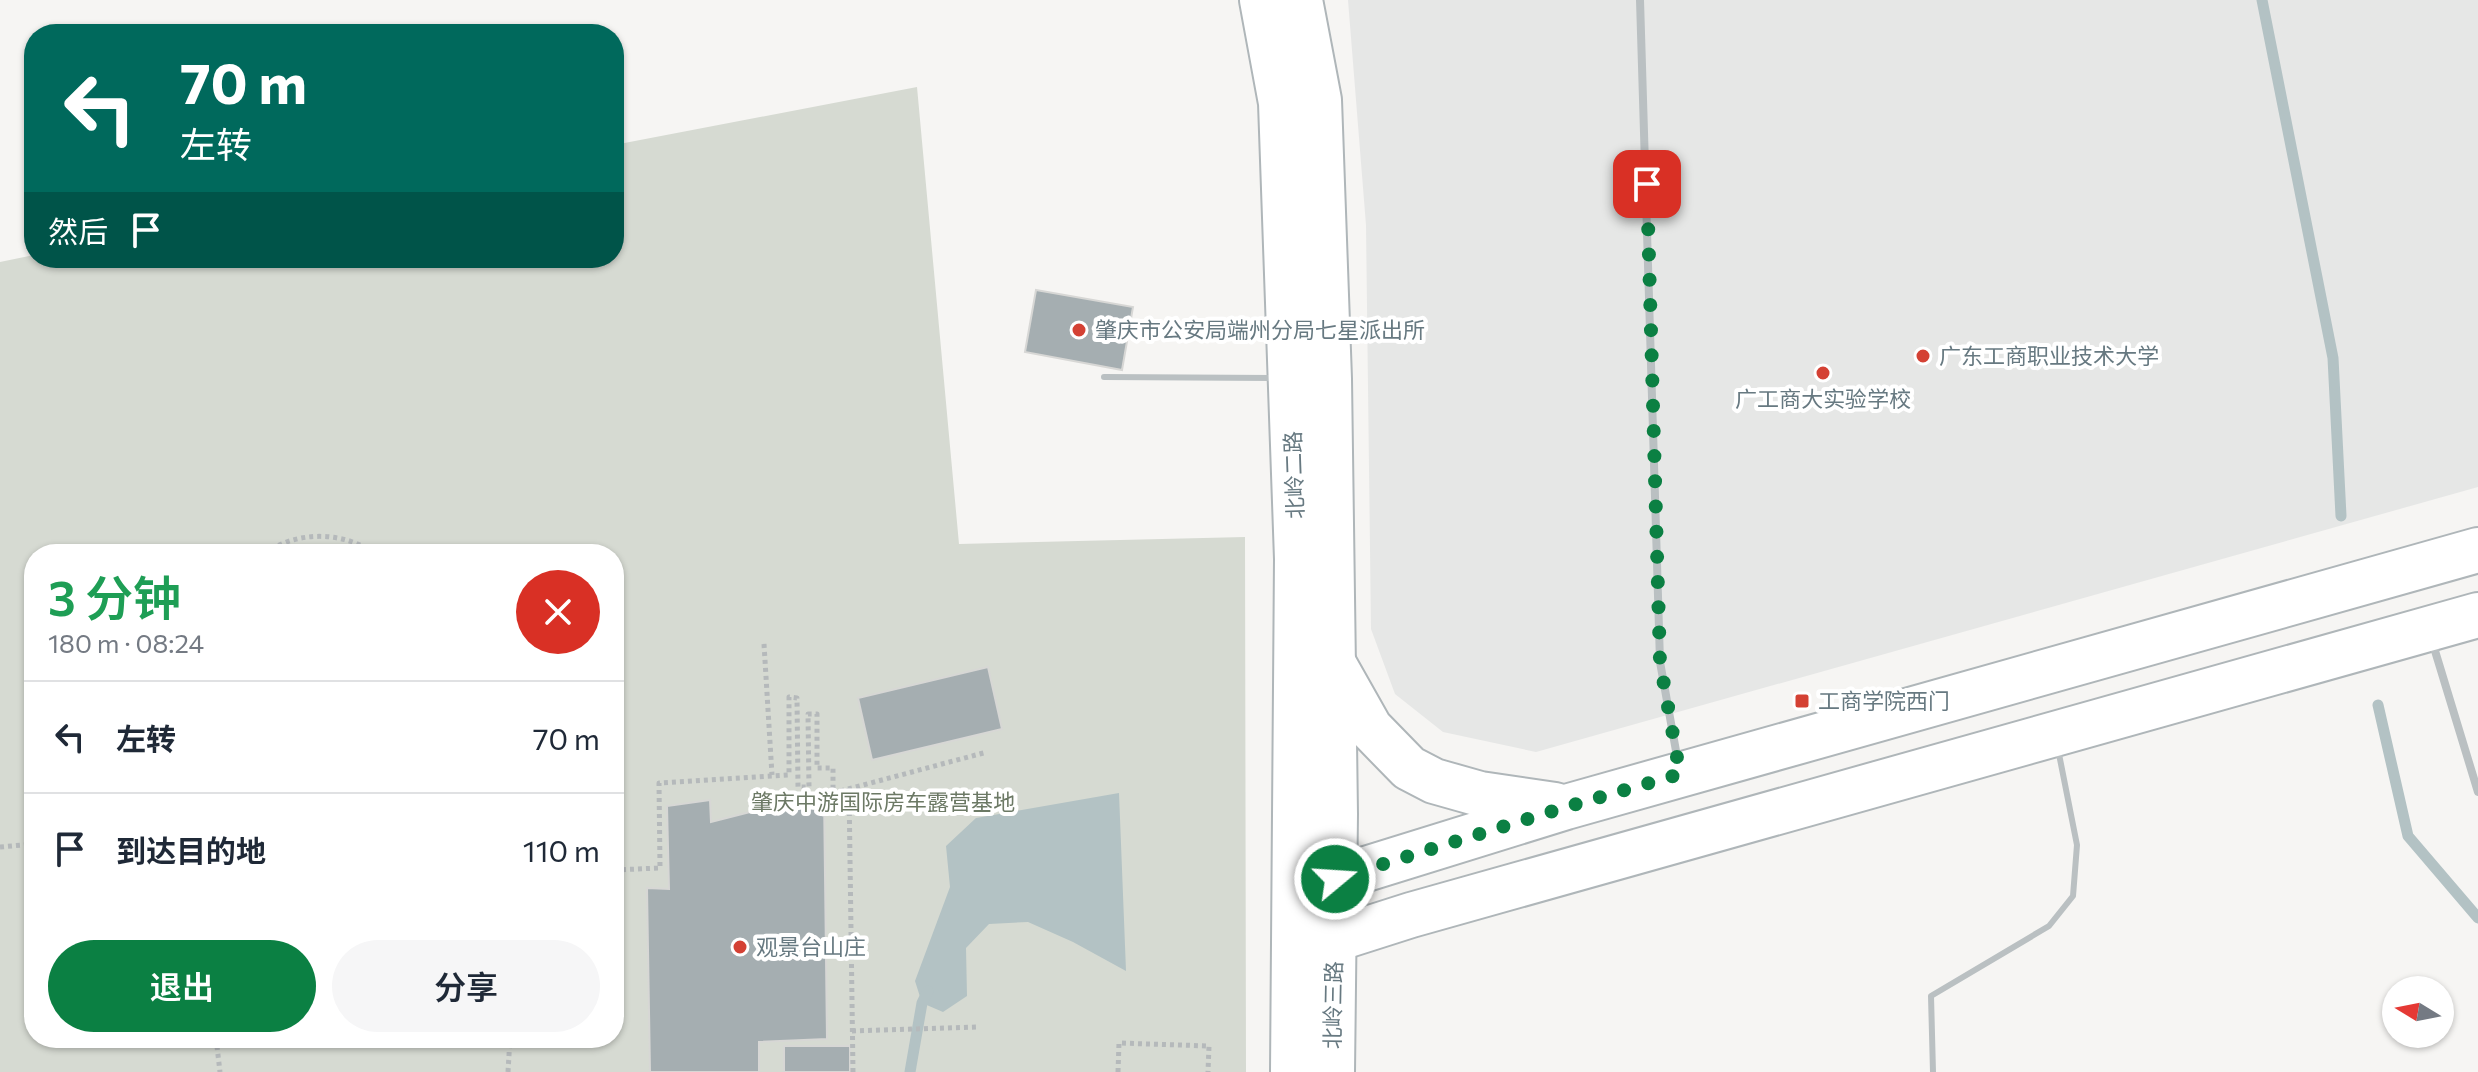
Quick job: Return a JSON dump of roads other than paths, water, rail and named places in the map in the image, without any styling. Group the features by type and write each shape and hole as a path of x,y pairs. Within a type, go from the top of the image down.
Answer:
{"street":[{"name":"北岭二路","path":"1262,0 1281,103 1297,559 1315,885 1315,945"},
{"name":"北岭二路","path":"1300,0 1319,100 1329,379 1331,660 1315,885"},
{"path":"1640,0 1660,662 1680,774"},
{"path":"1315,885 1680,774 2478,550"},
{"path":"1315,945 1426,910 2478,615"},
{"path":"2428,629 2478,792"},
{"path":"1331,660 1370,728 1409,768 1434,781 1480,794 1566,807"},
{"name":"北岭三路","path":"1293,1072 1315,945"},
{"name":"北岭三路","path":"1315,945 1332,1072"}],"lane":[{"path":"1104,377 1291,378"},
{"path":"1933,1072 1931,996 2049,926 2073,896 2077,845 2055,734"}],"waterway":[{"path":"2262,0 2333,358 2341,516"},
{"path":"2378,705 2408,836 2478,918"},
{"path":"910,1072 922,1003 928,991"}],"place":[{"name":"肇庆市公安局端州分局七星派出所","path":"1079,330"},
{"name":"广东工商职业技术大学","path":"1923,356"},
{"name":"广工商大实验学校","path":"1823,373"},
{"name":"工商学院西门","path":"1802,701"},
{"name":"观景台山庄","path":"740,947"}],"park label":[{"name":"肇庆中游国际房车露营基地","path":"883,802"}]}
